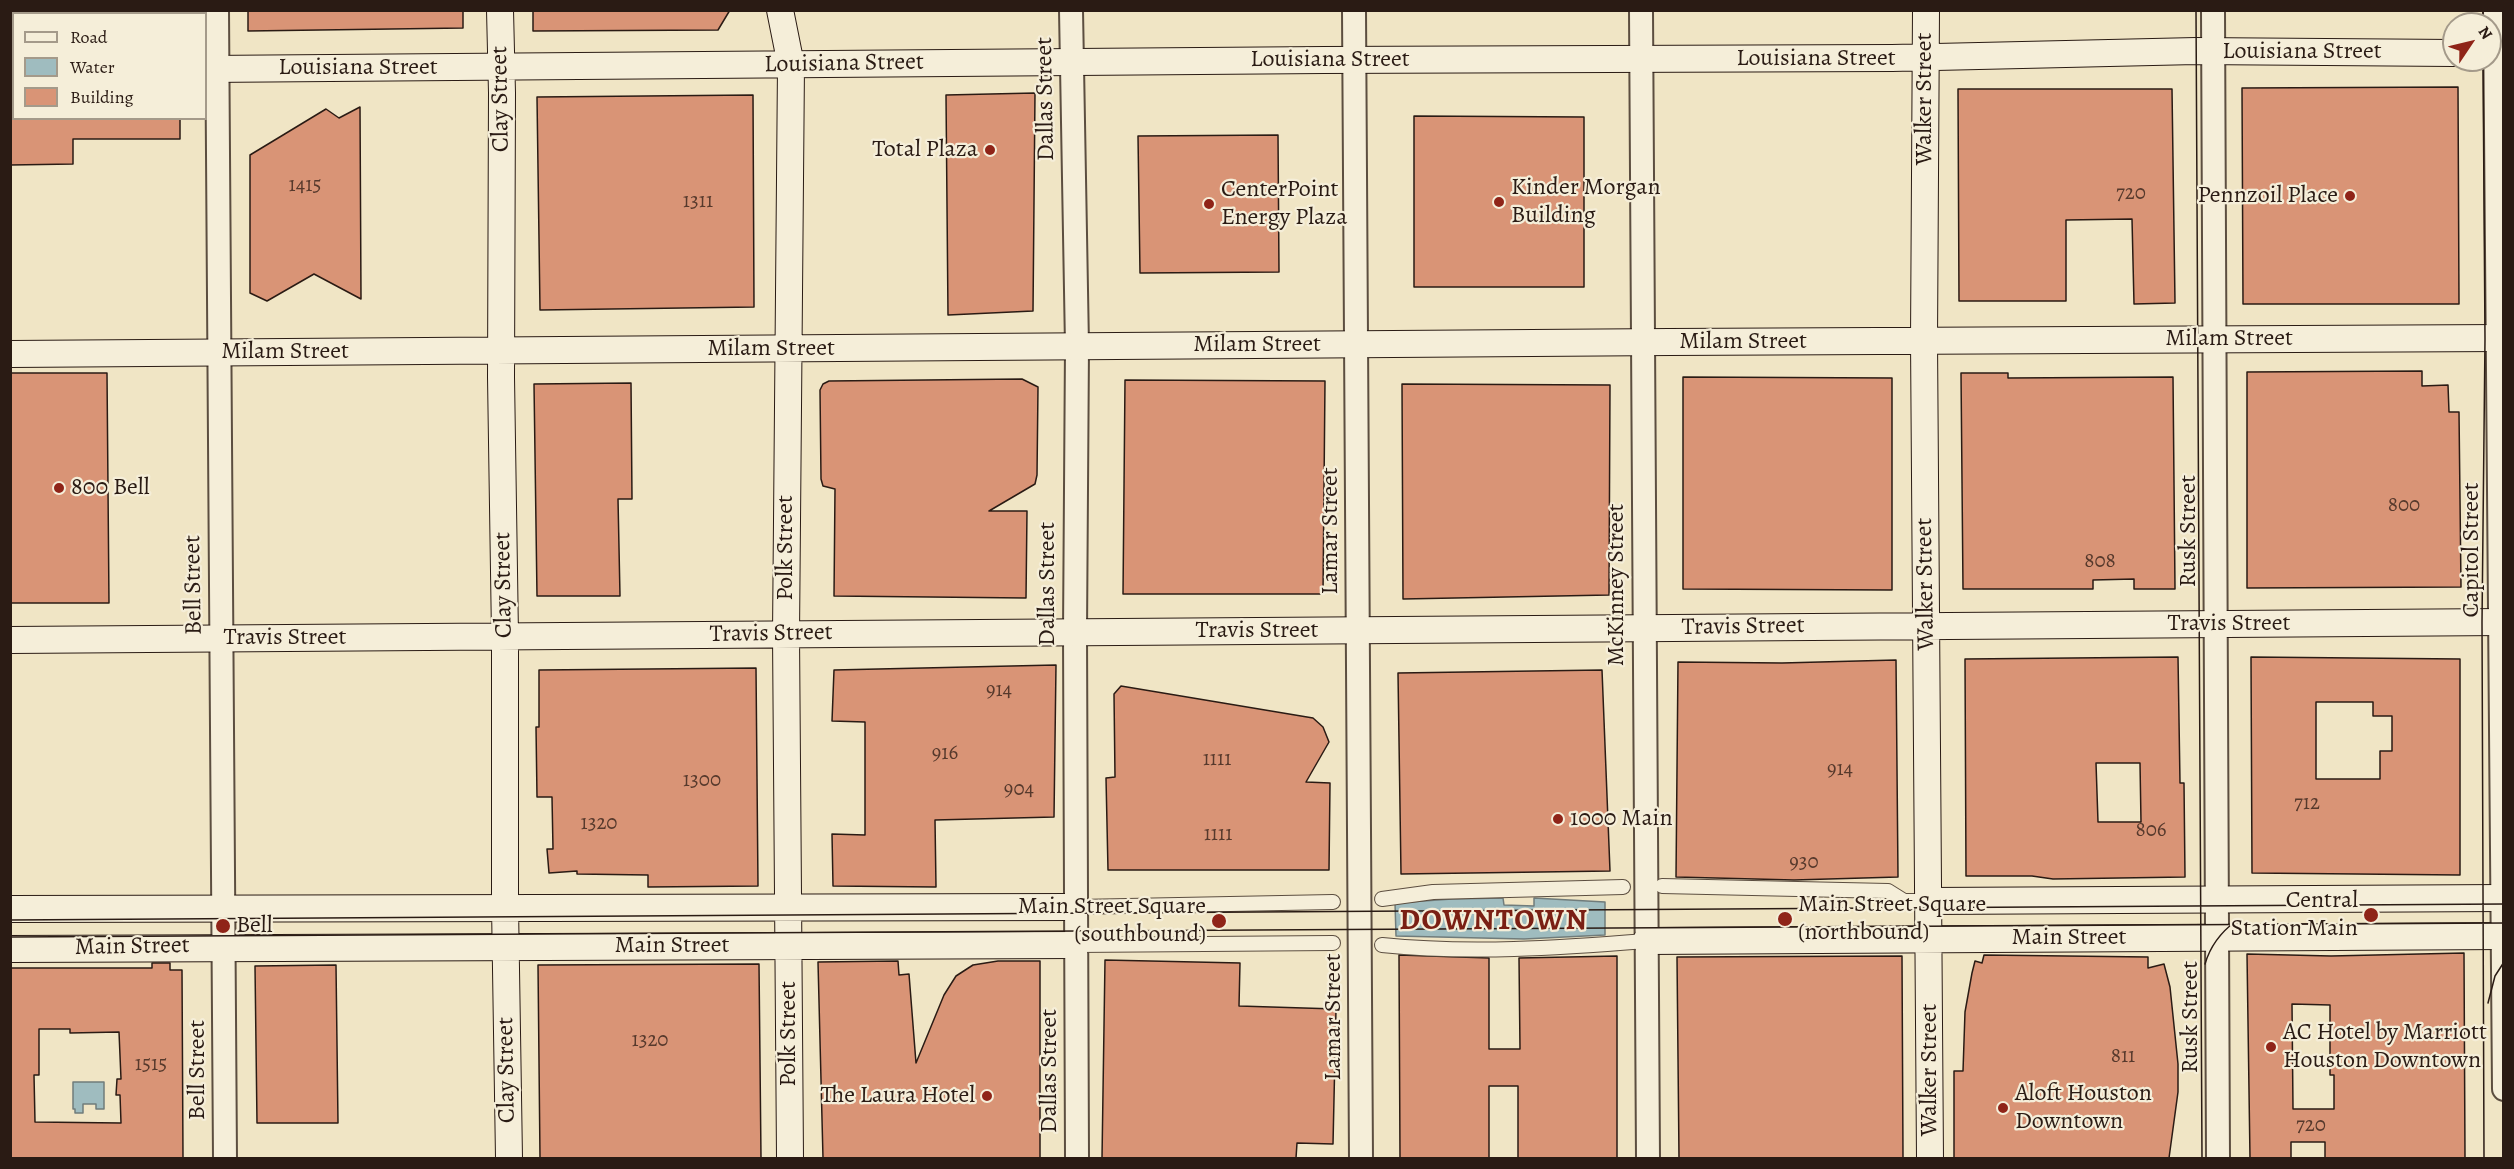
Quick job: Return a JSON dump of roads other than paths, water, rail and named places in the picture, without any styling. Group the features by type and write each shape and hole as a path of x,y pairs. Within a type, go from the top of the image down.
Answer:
{"main road":[{"name":"Clay Street","path":"500,10 505,636 504,906 509,1158"},
{"name":"Polk Street","path":"780,10 791,65 786,634 790,1158"},
{"name":"Walker Street","path":"1926,10 1924,340 1930,1158"},
{"name":"Louisiana Street","path":"212,69 1926,58 2213,51 2442,53"},
{"name":"Milam Street","path":"10,354 2501,338"},
{"name":"Travis Street","path":"10,640 2502,622"},
{"name":"Main Street","path":"1929,901 2503,898"},
{"name":"Main Street","path":"10,909 504,906 1076,907"},
{"name":"Main Street","path":"1646,941 2503,936"},
{"name":"Main Street","path":"10,949 505,945 788,947 1076,945"}],"street":[{"name":"Bell Street","path":"217,10 212,69 220,353 225,1158"},
{"name":"Dallas Street","path":"1071,10 1077,346 1075,632 1077,1158"},
{"name":"Lamar Street","path":"1354,10 1361,1158"},
{"name":"McKinney Street","path":"1641,10 1648,1158"},
{"name":"Rusk Street","path":"2213,10 2218,1158"},
{"name":"Capitol Street","path":"2496,72 2501,338 2504,1089"},
{"name":"Main Street","path":"1662,886 1888,891 1904,901 1929,901"},
{"path":"1382,899 1433,892 1623,887"},
{"name":"Main Street","path":"1076,907 1333,902"},
{"name":"Main Street","path":"1382,945 1415,948 1571,947 1646,941"},
{"name":"Main Street","path":"1076,945 1333,943"}],"water":[{"path":"1503,898 1504,905 1534,906 1534,898 1605,902 1605,935 1524,939 1396,936 1395,903"},
{"path":"73,1082 104,1082 104,1109 96,1109 96,1104 83,1104 83,1113 75,1113"}],"tram line":[{"path":"2196,10 2202,1158"},
{"path":"2483,72 2484,1158"},
{"path":"10,920 2504,904"},
{"path":"2205,964 2217,940 2236,921"},
{"path":"10,937 2504,923"},
{"path":"2488,1003 2495,976 2504,962"}],"place":[{"name":"Total Plaza","path":"990,150"},
{"name":"Pennzoil Place","path":"2350,196"},
{"name":"Kinder Morgan Building","path":"1499,202"},
{"name":"CenterPoint Energy Plaza","path":"1209,204"},
{"name":"800 Bell","path":"59,488"},
{"name":"1000 Main","path":"1558,819"},
{"name":"Central Station Main","path":"2371,915"},
{"name":"Main Street Square (northbound)","path":"1785,919"},
{"name":"Main Street Square (southbound)","path":"1219,921"},
{"name":"Bell","path":"223,926"},
{"name":"AC Hotel by Marriott Houston Downtown","path":"2271,1047"},
{"name":"The Laura Hotel","path":"987,1096"},
{"name":"Aloft Houston Downtown","path":"2003,1108"}],"district":[{"name":"DOWNTOWN","path":"1494,922"}]}
